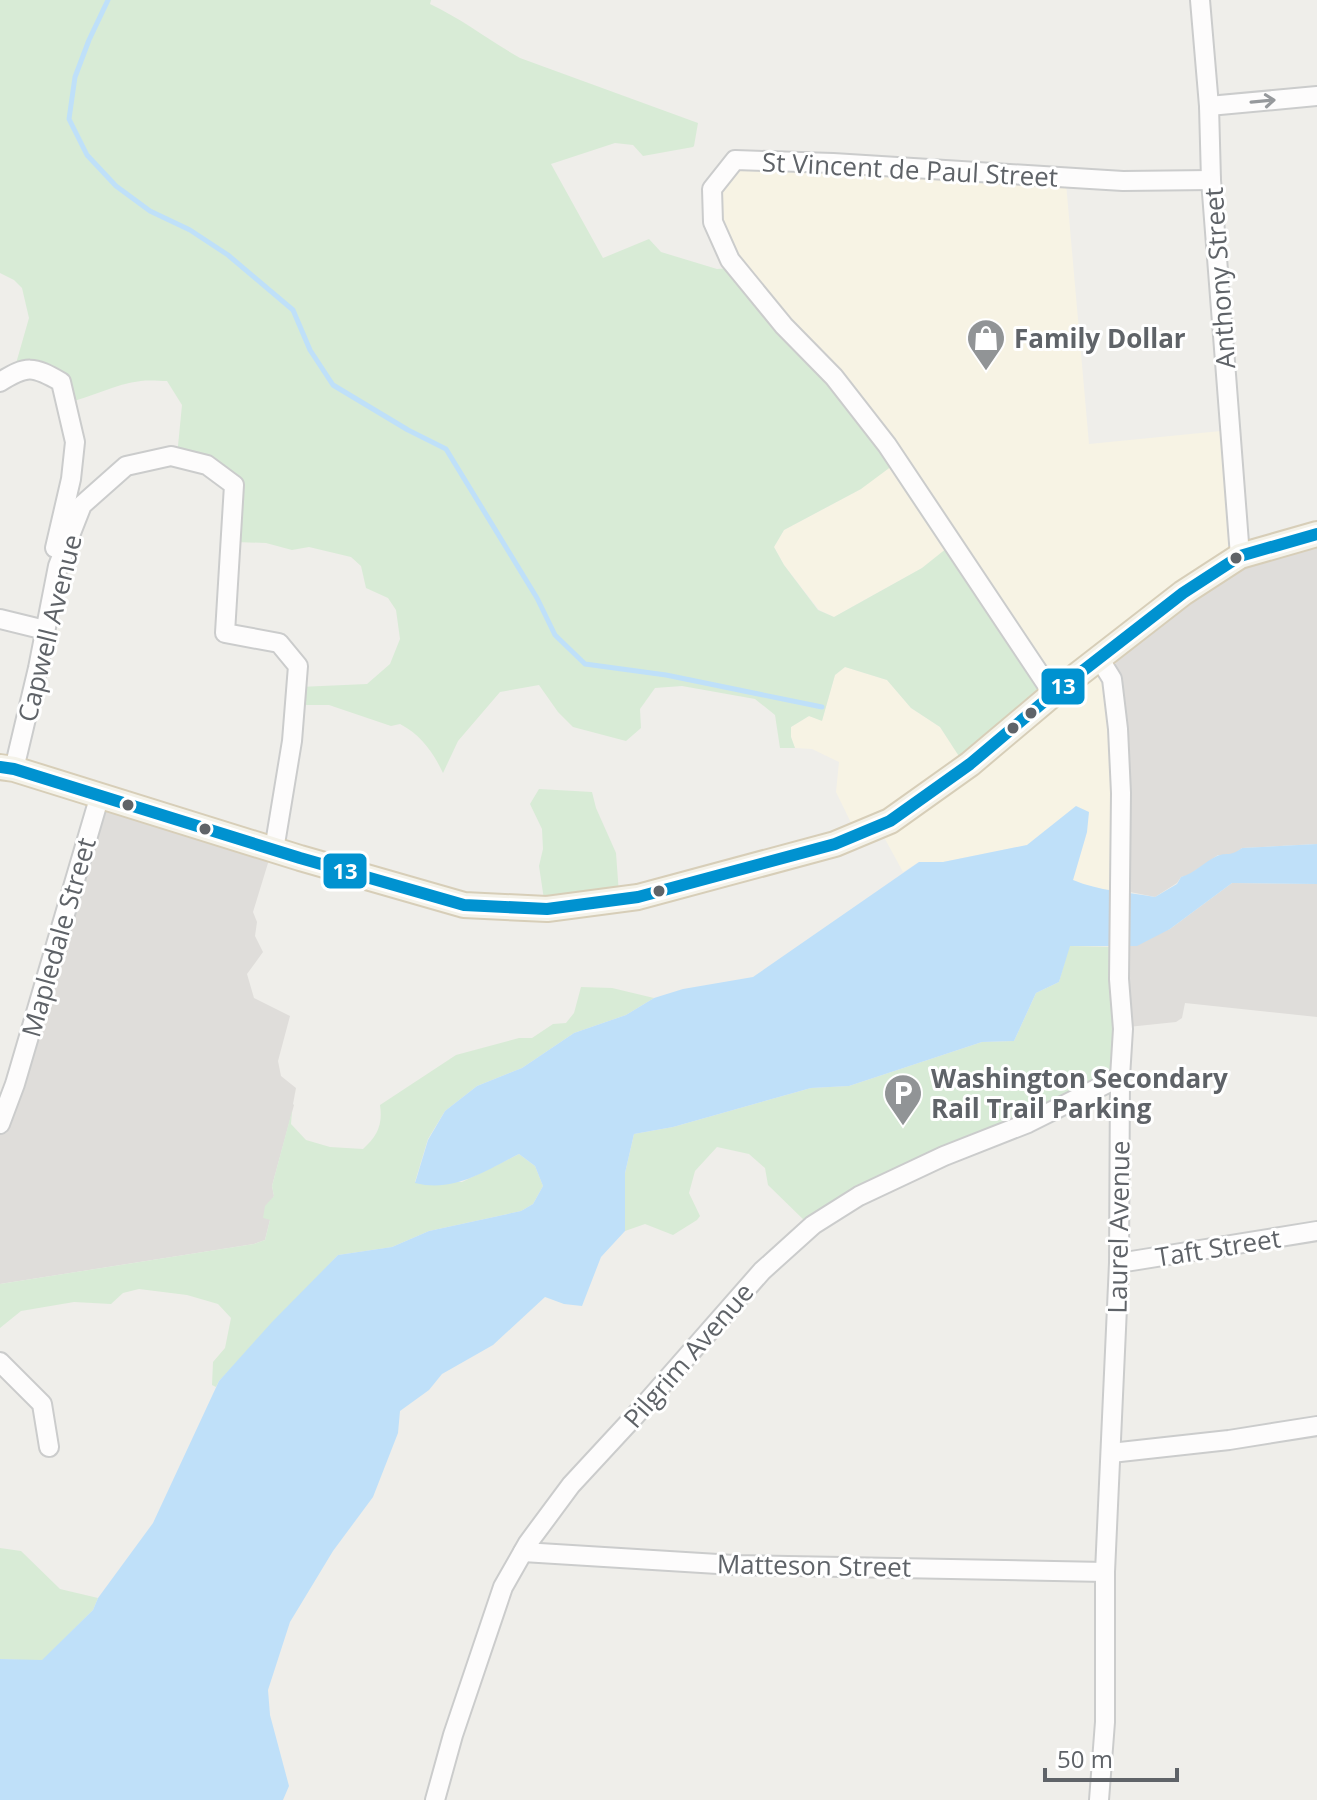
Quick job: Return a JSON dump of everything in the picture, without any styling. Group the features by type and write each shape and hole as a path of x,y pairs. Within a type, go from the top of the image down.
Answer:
{"main road":[{"path":"7,768 464,905 547,909 638,897 835,844 890,821 970,764 1053,694 1183,593 1240,556 1317,534"}],"street":[{"name":"Anthony Street","path":"1200,0 1240,556"},
{"path":"1209,106 1317,96"},
{"name":"St Vincent de Paul Street","path":"1053,694 887,445 834,377 784,326 730,260 713,222 712,189 735,160 1123,181 1211,180"},
{"path":"0,382 21,369 42,371 61,382 75,442 71,479 55,546 58,566"},
{"name":"Capwell Avenue","path":"7,768 38,668 58,566 82,505 126,466 171,456 207,465 234,485 225,633 279,643 298,666 292,741 274,850"},
{"path":"0,619 45,630"},
{"name":"Laurel Avenue","path":"1099,658 1112,679 1118,729 1121,793 1119,979 1123,1029 1119,1263 1105,1572 1105,1722 1099,1800"},
{"name":"Mapledale Street","path":"0,1124 15,1084 100,795"},
{"name":"Pilgrim Avenue","path":"435,1800 453,1735 503,1587 523,1552 571,1485 762,1271 813,1225 859,1196 944,1156 1028,1123 1120,1077"},
{"name":"Taft Street","path":"1119,1263 1317,1231"},
{"path":"0,1362 42,1404 49,1447"},
{"path":"1111,1453 1229,1440 1317,1426"},
{"name":"Matteson Street","path":"523,1552 734,1565 1105,1572"}],"shaded area":[{"path":"729,165 1066,183 1089,444 1231,430 1241,553 1122,780 1114,891 1091,888 1073,880 1087,832 1076,806 1027,845 943,862 919,862 903,872 878,826 856,833 836,792 839,762 812,749 795,748 791,727 809,716 822,720 835,675 845,667 887,680 911,708 940,727 964,763 952,545 922,568 834,617 819,610 784,565 774,547 784,530 861,489 738,269 713,199"},
{"path":"1317,533 1317,844 1242,848 1233,855 1218,855 1155,897 1120,890 1122,780 1115,653 1182,593"},
{"path":"100,796 272,850 253,912 257,922 255,936 263,952 247,974 254,998 290,1016 278,1061 281,1076 296,1088 294,1105 272,1186 274,1196 265,1240 0,1284 0,1130"},
{"path":"1232,883 1317,884 1317,1017 1185,1003 1182,1018 1176,1022 1128,1027 1122,946 1170,929"}],"green space":[{"path":"0,0 431,0 430,4 520,58 698,123 693,147 643,156 633,145 615,143 551,164 603,258 649,239 661,252 717,269 732,268 896,463 861,489 784,530 774,547 784,565 818,610 834,617 922,568 952,544 1052,688 964,764 940,727 911,708 887,680 845,667 835,675 822,721 809,716 791,727 795,748 780,748 775,715 755,699 682,686 655,688 640,709 641,728 626,741 573,727 539,685 500,692 458,741 443,773 426,745 400,724 391,726 329,705 299,705 299,687 367,684 390,664 400,639 396,610 388,598 366,588 361,566 351,557 309,547 292,550 266,543 236,542 234,484 177,456 182,405 167,381 131,383 66,403 56,386 31,375 11,381 29,318 22,288 0,273"},
{"path":"539,789 592,792 616,853 619,894 545,906 539,866 543,849 542,829 530,804"},
{"path":"1069,946 1120,947 1121,1071 808,1224 768,1185 765,1168 749,1154 717,1147 695,1171 689,1193 700,1216 697,1220 673,1235 645,1224 625,1231 625,1173 634,1134 673,1127 811,1088 849,1086 982,1042 1014,1041 1036,993 1059,982"},
{"path":"581,987 612,988 654,998 626,1015 574,1033 522,1068 477,1086 445,1111 428,1139 415,1182 462,1182 519,1154 535,1166 543,1186 533,1204 521,1211 429,1231 392,1247 338,1255 216,1387 212,1385 213,1362 225,1348 231,1318 218,1304 187,1295 139,1289 123,1293 111,1304 74,1302 21,1311 0,1328 0,1284 265,1240 270,1220 263,1218 265,1206 274,1196 272,1186 292,1111 291,1124 306,1140 330,1147 363,1149 378,1130 380,1105 456,1055 519,1038 532,1038 553,1024 566,1023 574,1013"},
{"path":"0,1548 21,1551 60,1589 98,1598 93,1610 42,1661 0,1659"}],"water":[{"path":"1076,806 1089,812 1087,832 1073,880 1083,884 1155,897 1217,856 1242,848 1317,844 1317,884 1232,883 1170,929 1137,946 1070,946 1059,982 1036,993 1014,1041 982,1042 849,1086 811,1088 673,1127 634,1134 625,1173 625,1231 601,1257 582,1306 545,1297 493,1345 442,1374 429,1390 400,1411 398,1433 373,1497 333,1551 290,1622 268,1690 270,1715 289,1786 283,1800 0,1800 0,1659 42,1660 93,1610 98,1598 153,1523 219,1381 338,1255 392,1247 429,1231 521,1211 533,1204 543,1186 535,1166 519,1154 456,1183 415,1183 428,1140 445,1111 477,1086 522,1068 574,1033 626,1015 654,998 683,989 753,977 919,862 943,862 1027,845"}],"waterway":[{"path":"108,0 75,77 69,119 87,155 116,186 150,211 190,230 228,255 293,310 310,350 333,385 446,449 537,598 555,635 585,664 666,675 822,707"}],"transit line":[{"name":"13","path":"0,767 464,905 547,909 638,897 835,844 890,821 970,764 1053,694 1183,593 1240,556 1317,534"}],"place":[{"name":"Family Dollar","path":"986,372"},
{"name":"Washington Secondary Rail Trail Parking","path":"903,1127"}]}
